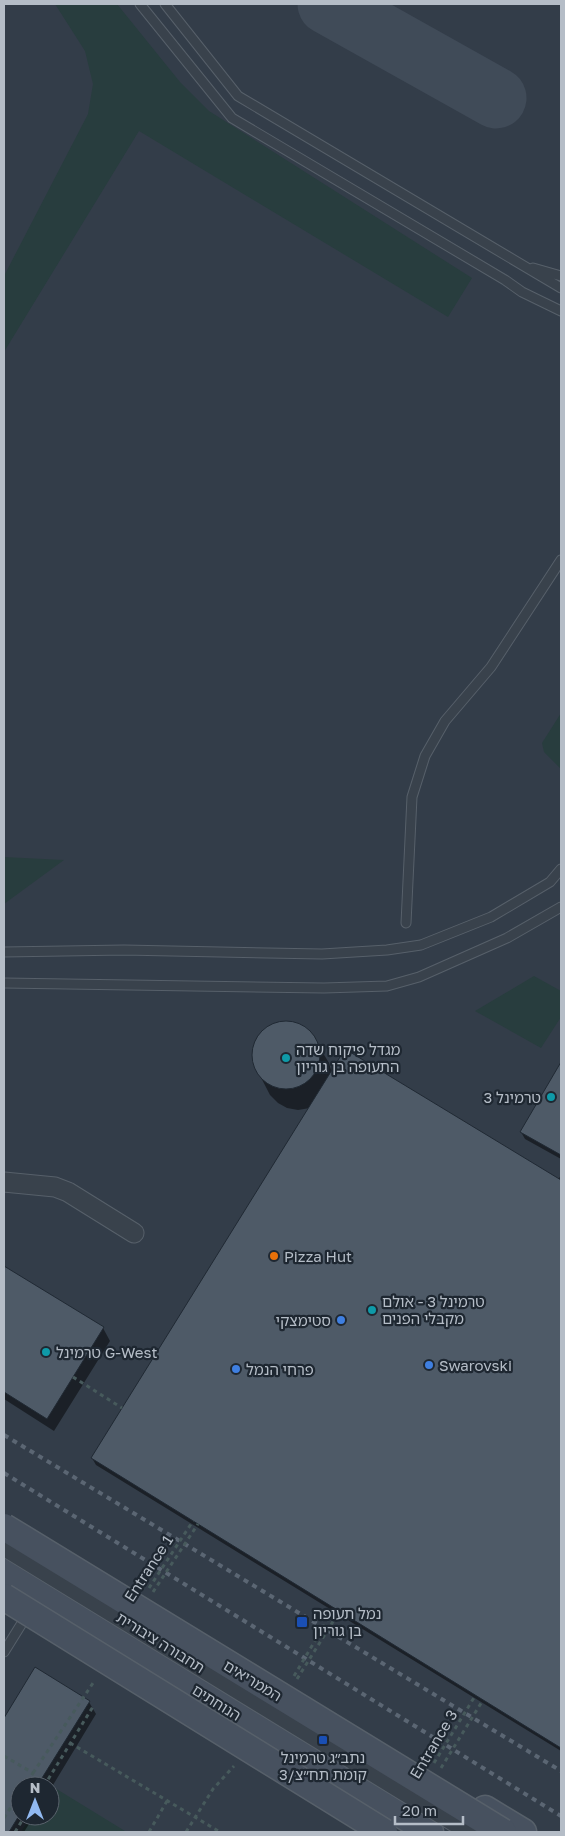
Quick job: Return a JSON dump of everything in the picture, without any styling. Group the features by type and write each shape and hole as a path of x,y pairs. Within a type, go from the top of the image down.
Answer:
{"street":[{"path":"4,1182 55,1187 68,1192 134,1233"},
{"path":"4,1517 523,1832"},
{"name":"הממריאים","path":"4,1527 503,1832"},
{"name":"תחבורה ציבורית","path":"4,1546 471,1832"},
{"name":"הנוחתים","path":"4,1571 430,1832"},
{"path":"4,1597 384,1832"}],"lane":[{"path":"140,4 232,118 540,302 561,318"},
{"path":"165,4 238,96 516,263 561,288"},
{"path":"516,263 561,276"},
{"path":"540,302 561,311"},
{"path":"406,923 412,798 425,756 445,722 491,667 561,560"},
{"path":"4,952 124,950 322,954 404,948 421,945 492,917 550,882 561,869"},
{"path":"4,983 324,988 387,986 419,977 507,938 561,907"},
{"path":"4,1652 40,1593"}],"path":[{"path":"73,1377 122,1408"},
{"name":"Entrance 1","path":"136,1608 193,1521"},
{"path":"297,1679 339,1612"},
{"name":"Entrance 3","path":"422,1783 475,1696"},
{"path":"50,1776 94,1705"},
{"path":"70,1743 220,1832"},
{"path":"186,1832 213,1789 250,1750"},
{"path":"4,1756 33,1773 31,1776"},
{"path":"149,1832 168,1800"}],"shaded area":[{"path":"4,4 561,4 561,1832 4,1832"}],"green space":[{"path":"55,4 117,4 180,82 209,111 472,278 448,317 139,131 4,352 4,276 88,114 93,84 85,51"},
{"path":"561,713 561,769 544,752 542,743"},
{"path":"4,857 64,860 4,904"},
{"path":"534,976 561,991 561,1017 541,1048 475,1011"},
{"path":"60,1791 125,1831 124,1832 21,1832 25,1826 60,1826"}],"building":[{"name":"מגדל פיקוח שדה התעופה בן גוריון","path":"279,1021 293,1021 305,1026 315,1036 320,1048 320,1062 315,1074 305,1084 293,1089 279,1089 267,1084 257,1074 252,1062 252,1048 257,1036 267,1026"},
{"name":"טרמינל 3 - אולם מקבלי הפנים","path":"345,1049 561,1180 561,1748 91,1458"},
{"name":"טרמינל 3","path":"561,1062 561,1155 520,1132"},
{"name":"טרמינל G-West","path":"4,1266 104,1327 47,1419 4,1392"},
{"path":"35,1667 90,1701 43,1776 10,1776 10,1826 13,1826 9,1832 4,1832 4,1718"}],"taxiway":[{"path":"328,4 496,98"}],"railway":[{"path":"4,1435 561,1771"},
{"path":"4,1473 561,1816"}],"place":[{"name":"מגדל פיקוח שדה התעופה בן גוריון","path":"286,1058"},
{"name":"טרמינל 3","path":"551,1097"},
{"name":"Pizza Hut","path":"274,1256"},
{"name":"טרמינל 3 - אולם מקבלי הפנים","path":"372,1310"},
{"name":"סטימצקי","path":"341,1320"},
{"name":"טרמינל G-West","path":"46,1352"},
{"name":"Swarovski","path":"429,1365"},
{"name":"פרחי הנמל","path":"236,1369"},
{"name":"נמל תעופה בן גוריון","path":"302,1622"},
{"name":"נתב״ג טרמינל 3/קומת תח״צ","path":"323,1740"}]}
